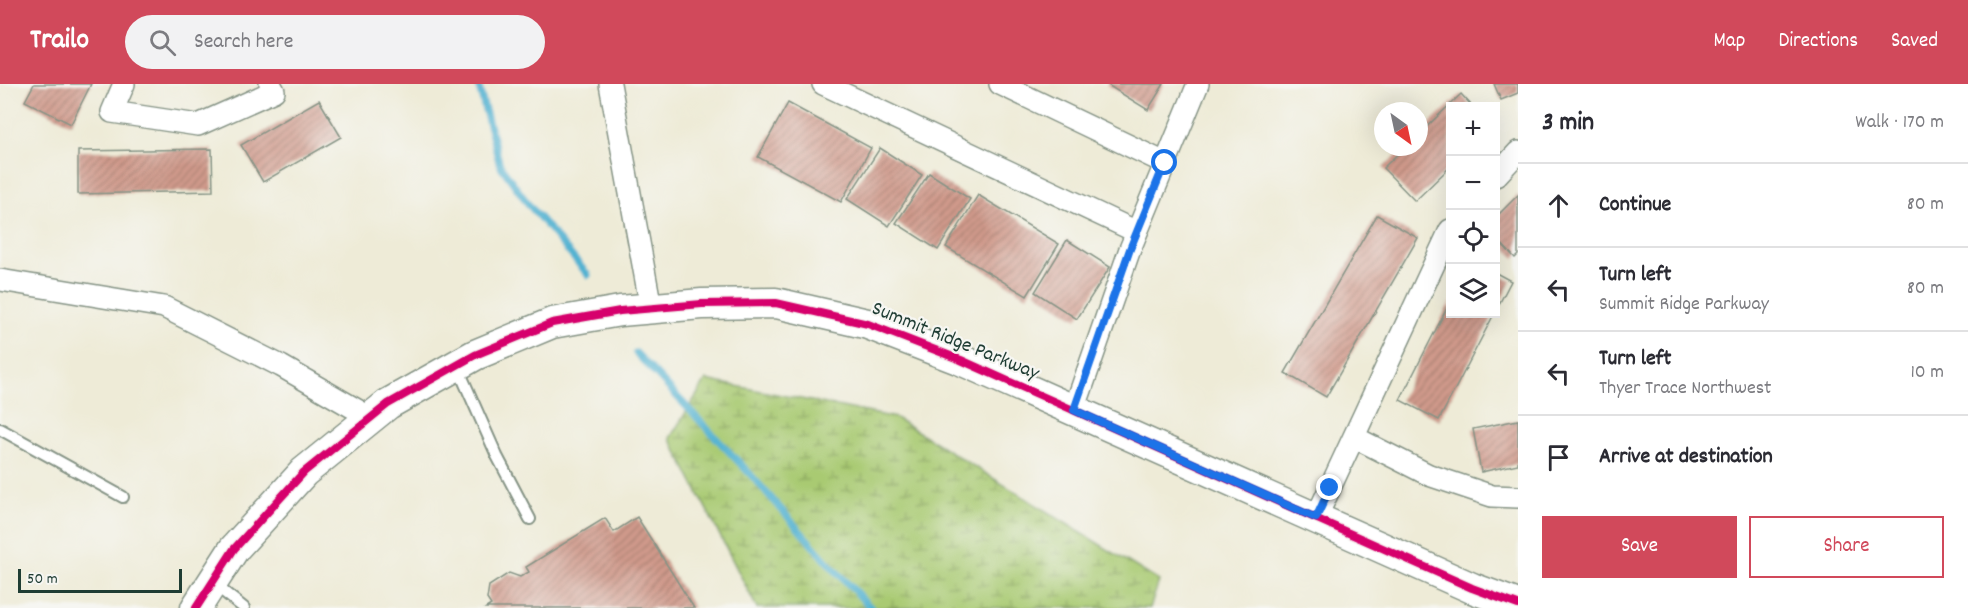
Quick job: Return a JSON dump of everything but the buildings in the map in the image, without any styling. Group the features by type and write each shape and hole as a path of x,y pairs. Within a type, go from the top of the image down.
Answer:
{"street":[{"path":"124,84 112,112 198,125 274,91 270,84"},
{"path":"610,84 651,308"},
{"path":"823,84 1137,232"},
{"path":"1000,84 1165,163"},
{"path":"1074,410 1137,232 1198,84"},
{"path":"1500,172 1518,152"},
{"path":"1316,518 1446,239"},
{"path":"0,280 164,307 280,366 371,418"},
{"name":"Summit Ridge Parkway","path":"196,608 234,549 304,472 388,404 475,355 552,323 620,311 702,304 776,303 868,324 962,360 1472,588 1518,605"},
{"path":"1354,437 1429,476 1492,496 1518,497"}],"lane":[{"path":"456,365 497,456 530,519"},
{"path":"0,429 123,497"},
{"path":"212,583 244,608"}],"green space":[{"path":"706,380 896,418 1159,581 1150,608 757,608 670,438"}],"waterway":[{"path":"478,84 500,165 529,205 588,275"},
{"path":"636,353 751,475 871,608"}],"cycle path":[{"path":"196,608 234,549 304,472 388,404 475,355 552,323 620,311 702,304 776,303 868,324 961,360 1472,588 1518,605"}],"route":[{"path":"1165,163 1130,249 1074,410 1316,518 1330,488"}]}
